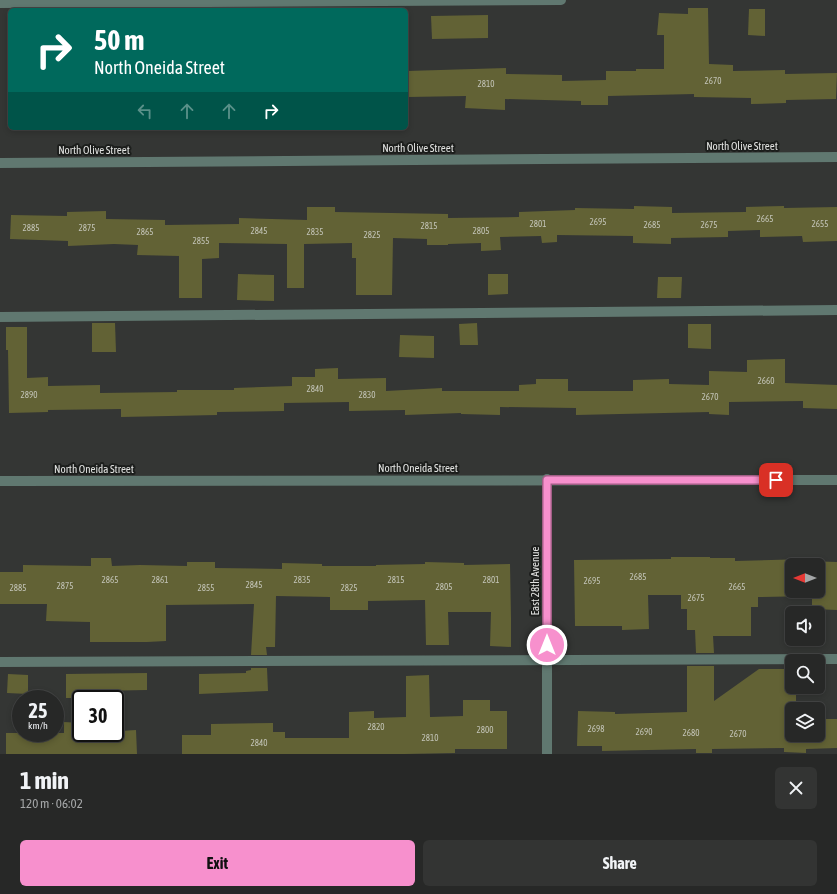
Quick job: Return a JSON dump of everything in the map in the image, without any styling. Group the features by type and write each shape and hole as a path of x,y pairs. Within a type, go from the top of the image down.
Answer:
{"street":[{"path":"0,3 561,0"},
{"name":"North Olive Street","path":"0,163 837,157"},
{"path":"0,317 837,310"},
{"name":"East 28th Avenue","path":"547,480 548,754"},
{"name":"North Oneida Street","path":"0,481 837,480"},
{"path":"0,662 837,659"}],"building":[{"path":"688,8 708,8 709,64 733,65 733,71 785,70 785,74 837,73 836,99 786,100 786,103 751,104 751,98 694,97 694,94 608,96 608,105 581,105 581,101 505,99 505,110 465,108 466,96 408,97 408,71 506,68 506,74 562,75 562,81 606,80 606,71 664,69 664,35 657,35 659,13 688,14"},
{"path":"749,9 765,9 765,36 748,35"},
{"path":"488,15 488,38 432,39 431,16"},
{"path":"634,206 672,207 672,213 746,212 746,207 837,207 837,241 803,242 802,236 760,237 760,230 728,231 728,237 671,238 671,244 633,243 633,236 557,235 557,242 542,243 541,236 500,237 501,250 481,251 481,243 427,245 427,239 393,238 392,295 356,295 356,258 352,258 352,243 304,244 304,288 287,288 287,244 219,243 219,258 202,259 202,298 179,298 179,256 137,255 138,245 114,244 68,246 68,241 10,239 11,215 67,216 67,212 106,211 106,219 165,220 165,225 239,224 239,218 307,220 307,207 335,207 335,212 448,214 448,218 519,217 519,212 575,210 575,208 634,209"},
{"path":"238,274 274,275 274,301 237,300"},
{"path":"488,274 508,274 508,294 488,295"},
{"path":"658,277 682,277 681,298 657,298"},
{"path":"92,323 115,323 116,352 92,352"},
{"path":"477,323 478,345 460,345 459,324"},
{"path":"688,324 711,324 711,349 688,348"},
{"path":"6,327 27,327 27,378 48,377 48,386 100,385 100,393 177,392 177,390 234,390 234,388 292,386 292,377 315,377 315,369 338,368 338,379 386,378 386,391 442,388 442,391 519,391 519,385 536,384 536,379 568,379 568,391 633,391 633,380 669,379 669,384 709,385 709,371 747,372 747,360 785,359 785,383 837,385 837,409 803,408 803,401 729,402 729,415 709,414 709,412 576,415 576,408 500,407 500,415 461,413 405,415 405,410 349,411 349,402 284,403 284,411 217,412 217,415 121,417 121,409 48,410 48,412 9,413"},
{"path":"400,335 434,336 434,358 399,357"},
{"path":"671,557 735,558 735,561 785,560 785,596 758,597 758,607 751,607 751,636 713,636 714,653 696,653 695,630 687,630 687,609 681,609 681,595 648,595 649,629 622,630 622,626 575,626 574,560 671,559"},
{"path":"91,558 111,558 112,566 187,566 187,562 215,562 215,568 282,569 282,563 322,564 322,566 376,566 425,564 425,562 464,563 464,565 510,564 511,647 490,646 491,612 448,612 449,645 426,645 425,600 368,601 368,610 330,610 330,597 276,596 275,647 266,647 267,655 251,655 254,604 166,605 166,641 90,642 90,622 46,621 47,604 0,604 0,572 23,572 23,565 91,566"},
{"path":"825,562 837,562 837,610 825,610 825,606 812,606 812,598 825,598"},
{"path":"687,666 714,666 714,701 759,669 785,669 785,694 796,694 796,702 785,702 785,742 825,742 825,719 837,719 837,748 806,749 806,753 784,752 784,748 712,749 712,753 696,753 696,749 602,751 602,746 577,746 578,711 615,712 615,714 687,712"},
{"path":"251,668 267,668 268,691 199,694 199,674 246,673 246,671 251,670"},
{"path":"147,673 147,690 72,690 72,698 66,698 66,674"},
{"path":"8,674 28,675 28,690 12,690 12,693 7,693"},
{"path":"429,675 430,717 463,716 463,700 490,700 490,711 507,711 507,749 455,749 455,753 405,754 182,754 182,735 211,735 211,724 273,723 273,732 285,732 285,738 349,738 349,712 374,711 374,718 406,717 406,676"},
{"path":"64,722 72,722 72,742 124,742 124,731 136,730 137,754 6,754 6,733 12,733 12,742 64,742"}],"route":[{"path":"547,645 547,480 776,480"}]}
